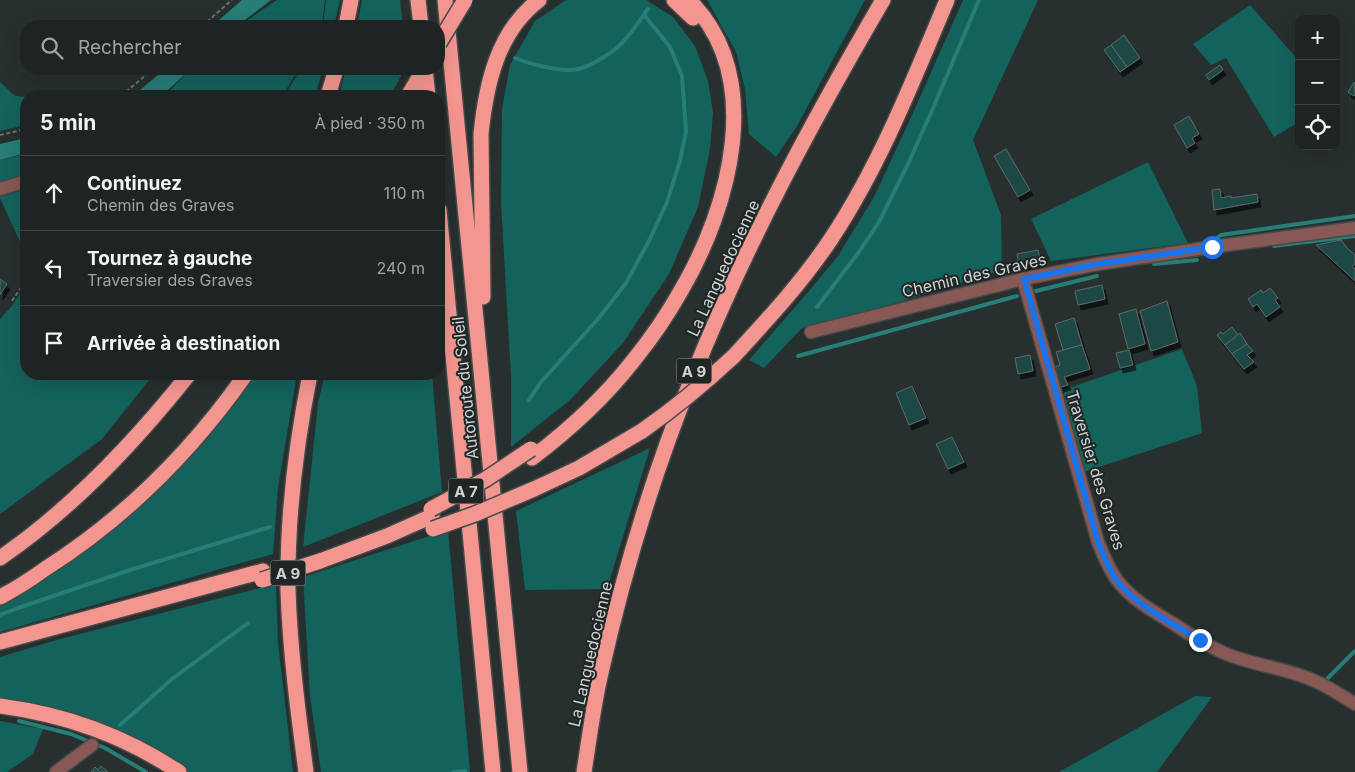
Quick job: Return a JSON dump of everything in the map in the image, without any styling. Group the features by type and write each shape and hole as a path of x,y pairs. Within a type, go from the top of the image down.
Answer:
{"highway":[{"path":"347,20 351,0"},
{"path":"418,0 420,20"},
{"name":"Autoroute du Soleil","path":"445,0 520,772"},
{"path":"445,33 465,0"},
{"path":"484,401 481,134 483,111 491,73 503,43 525,12 539,0"},
{"path":"531,453 587,400 644,335 681,276 709,210 719,174 724,141 725,111 721,77 704,34 689,13 674,0"},
{"path":"320,557 336,555 432,518 479,492 580,418 632,362 657,328 682,289 700,253 716,213 725,182 731,150 734,116 728,68 717,39 703,16 689,0"},
{"name":"La Languedocienne","path":"584,772 600,679 626,575 664,453 694,372 760,228 801,147 884,0"},
{"path":"0,650 262,575 320,557 366,537 432,518 475,514 579,468 642,431 674,408 734,356 814,263 847,213 867,178 892,127 948,0"},
{"path":"330,90 334,75"},
{"path":"412,90 420,75"},
{"path":"425,75 427,90"},
{"name":"Autoroute du Soleil","path":"445,272 493,772"},
{"path":"0,558 60,511 92,482 131,443 184,380"},
{"path":"0,597 88,540 144,492 196,440 242,380"},
{"name":"A 9","path":"306,772 294,672 288,591 288,560 295,471 309,380"},
{"path":"0,642 262,575"},
{"path":"0,706 39,712 101,730 143,750 179,772"}],"street":[{"path":"0,189 20,183"},
{"name":"Chemin des Graves","path":"811,332 1024,279 1098,264 1355,228"},
{"name":"Traversier des Graves","path":"1024,279 1098,542 1108,566 1118,582 1141,602 1200,640 1223,652 1249,662 1304,676 1325,685 1355,704"},
{"path":"56,772 92,745"}],"path":[{"path":"209,20 232,0"},
{"path":"128,90 146,75"},
{"path":"0,135 20,130"},
{"path":"12,301 20,289"}],"shaded area":[{"path":"242,0 271,0 245,20 219,20"},
{"path":"277,0 325,0 323,20 248,20"},
{"path":"326,0 340,0 335,20 324,20"},
{"path":"362,0 400,0 402,20 358,20"},
{"path":"566,0 646,0 673,17 695,46 708,81 713,113 710,149 698,207 669,274 623,343 570,400 511,447 511,376 501,202 502,109 510,65 535,21"},
{"path":"707,0 865,0 796,128 776,157 749,134 745,89 736,52"},
{"path":"963,0 1038,0 973,140 1001,215 1002,270 838,321 802,328 764,368 749,360 838,256 875,195"},
{"path":"1250,5 1295,56 1295,124 1274,137 1226,58 1211,65 1193,44"},
{"path":"158,75 184,75 168,90 140,90"},
{"path":"185,75 295,75 286,90 170,90"},
{"path":"297,75 321,75 317,90 288,90"},
{"path":"344,75 402,75 393,90 341,90"},
{"path":"0,82 15,96 20,96 20,126 0,131"},
{"path":"20,139 20,155 0,160 0,144"},
{"path":"20,155 20,178 0,183 0,160"},
{"path":"1148,162 1188,243 1051,261 1031,219"},
{"path":"20,191 20,242 0,198"},
{"path":"20,294 20,380 149,380 102,439 0,514 0,319"},
{"path":"1182,349 1197,386 1202,433 1084,472 1063,390"},
{"path":"248,380 296,380 278,488 273,554 0,632 0,604 14,597 96,541 202,444"},
{"path":"324,380 433,380 442,492 303,547 318,403"},
{"path":"650,448 607,589 525,590 516,511"},
{"path":"448,530 470,772 321,772 310,696 303,577"},
{"path":"276,584 278,643 293,772 188,772 182,768 0,701 0,657 60,639"},
{"path":"1195,696 1212,697 1157,772 1059,772"},
{"path":"0,721 43,729 33,754 7,772 0,772"}],"building":[{"path":"1124,35 1140,58 1127,67 1111,45"},
{"path":"1111,45 1127,67 1120,72 1104,50"},
{"path":"1220,65 1223,70 1209,80 1206,75"},
{"path":"1354,82 1355,94 1354,96 1348,92"},
{"path":"1189,116 1199,134 1192,138 1195,143 1187,148 1174,125"},
{"path":"1006,149 1030,190 1018,197 994,156"},
{"path":"1220,189 1221,198 1257,194 1258,202 1214,210 1212,190"},
{"path":"1341,240 1355,255 1355,264 1352,266 1355,269 1355,281 1316,245"},
{"path":"1038,250 1041,262 1019,267 1017,254"},
{"path":"0,279 7,284 0,295"},
{"path":"1102,285 1105,299 1078,305 1075,291"},
{"path":"1270,288 1278,298 1275,300 1280,307 1266,317 1257,304 1253,307 1248,299 1261,290 1263,293"},
{"path":"1167,301 1178,342 1151,351 1140,311"},
{"path":"1136,309 1145,344 1128,349 1119,314"},
{"path":"1074,318 1082,345 1063,350 1055,324"},
{"path":"1232,327 1238,335 1225,345 1217,335 1221,332 1223,334"},
{"path":"1240,333 1247,344 1232,354 1225,345"},
{"path":"1247,344 1253,351 1247,355 1254,362 1244,369 1232,354"},
{"path":"1082,345 1090,369 1064,377 1068,385 1057,388 1052,368 1060,365 1056,352"},
{"path":"1129,350 1133,365 1120,368 1116,353"},
{"path":"1030,355 1033,371 1018,374 1015,358"},
{"path":"912,386 926,418 909,425 896,393"},
{"path":"952,437 964,462 948,469 936,444"},
{"path":"101,766 108,772 91,772 95,767 98,770"}],"waterway":[{"path":"817,307 859,252 879,222 908,164 979,0"},
{"path":"515,58 537,65 565,70 579,69 590,65 618,47 648,9"},
{"path":"529,400 541,382 598,319 626,283 650,239 667,202 680,161 686,131 682,76 670,47 644,15"},
{"path":"1217,238 1221,235 1355,216"},
{"path":"1274,246 1355,236"},
{"path":"1154,264 1197,260"},
{"path":"1036,291 1097,276"},
{"path":"798,356 1017,296"},
{"path":"0,615 130,570 270,527"},
{"path":"120,725 172,679 248,623"},
{"path":"1326,680 1355,651"},
{"path":"19,721 71,734 105,748 146,772"},
{"path":"453,772 465,771"}],"route":[{"path":"1200,640 1134,597 1118,582 1108,566 1098,542 1024,279 1098,264 1212,247"}]}
